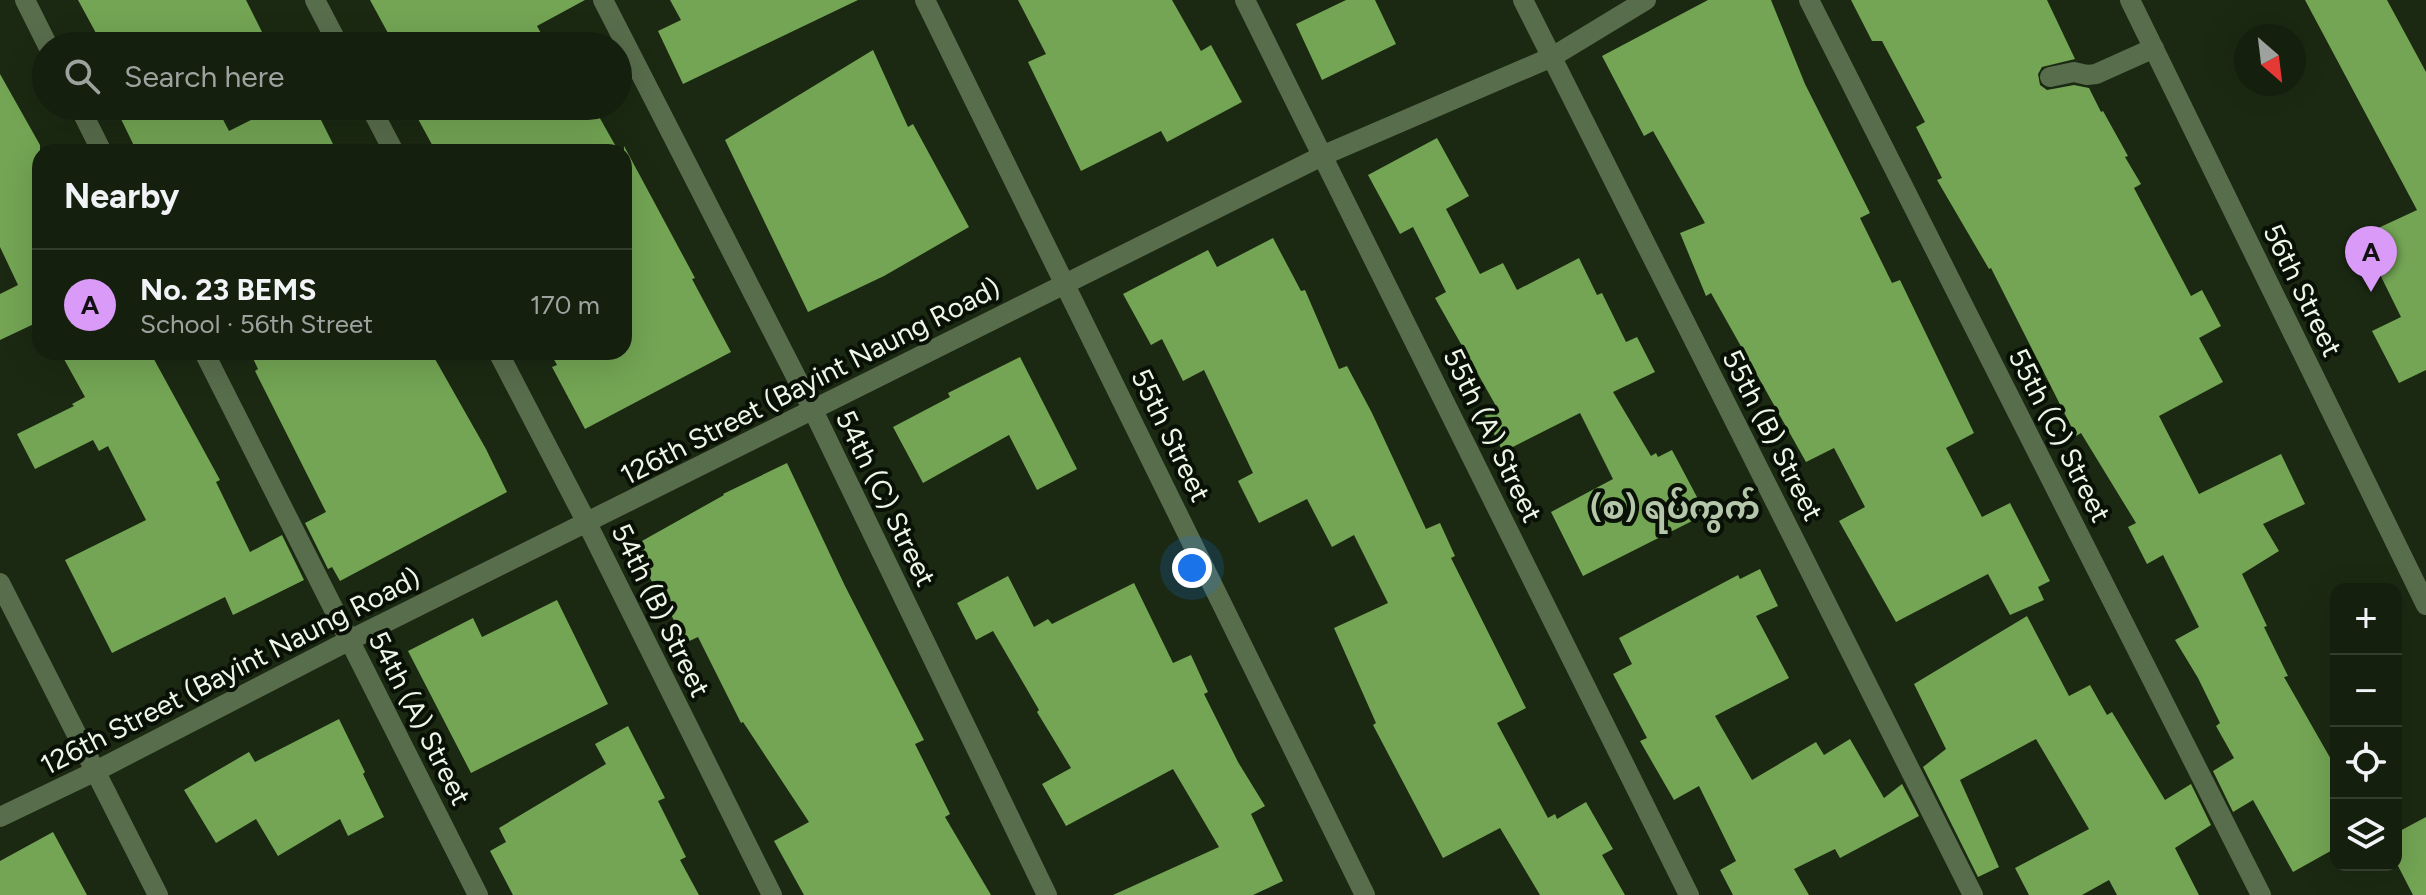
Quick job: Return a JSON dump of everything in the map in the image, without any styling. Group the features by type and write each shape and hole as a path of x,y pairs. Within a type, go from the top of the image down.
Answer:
{"street":[{"path":"25,0 41,32"},
{"path":"315,0 332,32"},
{"name":"54th (C) Street","path":"603,0 619,32"},
{"name":"55th Street","path":"925,0 1365,895"},
{"name":"55th (A) Street","path":"1245,0 1689,895"},
{"name":"55th (B) Street","path":"1523,0 1973,895"},
{"name":"126th Street (Bayint Naung Road)","path":"0,817 1324,155 1552,57 1646,0"},
{"name":"55th (C) Street","path":"1809,0 2261,895"},
{"name":"56th Street","path":"2130,0 2426,605"},
{"path":"2050,77 2074,72 2096,74 2154,48"},
{"name":"54th (C) Street","path":"632,57 813,410 1047,895"},
{"path":"86,120 98,144"},
{"path":"377,120 390,144"},
{"name":"54th (A) Street","path":"208,360 478,895"},
{"name":"54th (B) Street","path":"502,360 772,895"},
{"path":"0,583 158,895"}],"building":[{"path":"78,0 246,0 262,32 95,32"},
{"path":"370,0 585,0 537,26 540,32 387,32"},
{"path":"670,0 858,0 683,84 658,31 681,20"},
{"path":"1018,0 1172,0 1201,51 1211,45 1242,102 1167,142 1161,131 1081,171 1028,62 1046,54"},
{"path":"1346,0 1375,0 1396,44 1322,80 1296,24"},
{"path":"1708,0 1771,0 1805,84 1870,213 1860,218 1892,283 1900,280 1974,433 1946,448 1982,517 2010,503 2050,581 2038,587 2044,600 2010,615 1988,574 1896,622 1839,521 1865,507 1834,448 1806,462 1711,293 1706,296 1680,233 1705,223 1653,131 1644,136 1602,56"},
{"path":"1851,0 2047,0 2075,59 2042,67 2038,74 2040,85 2047,90 2074,85 2089,88 2128,156 2125,157 2141,184 2134,188 2191,296 2202,290 2221,326 2199,338 2223,382 2159,416 2199,494 2281,454 2305,504 2263,524 2279,551 2242,574 2288,676 2284,677 2330,758 2330,851 2293,872 2253,800 2233,812 2213,771 2234,758 2216,726 2220,723 2198,678 2175,640 2199,627 2163,555 2147,564 2128,527 2136,523 2081,433 2076,436 1991,268 1937,180 1942,178 1916,127 1925,122 1882,41 1872,41"},
{"path":"2305,0 2387,0 2426,72 2426,370 2399,383 2372,331 2401,317 2361,236 2417,210"},
{"path":"873,50 908,127 913,124 969,227 884,276 808,312 725,140"},
{"path":"0,74 39,144 32,144 32,325 0,340 0,294 18,285 0,247"},
{"path":"121,120 223,120 229,131 251,120 321,120 333,144 133,144"},
{"path":"419,120 601,120 614,144 432,144"},
{"path":"1437,138 1469,196 1446,209 1480,274 1503,263 1517,290 1579,258 1597,295 1602,293 1626,342 1637,337 1655,372 1613,392 1651,456 1656,453 1658,457 1672,450 1706,514 1583,576 1551,512 1613,479 1580,413 1503,452 1483,412 1496,406 1435,298 1446,292 1413,227 1400,234 1368,175"},
{"path":"632,161 731,352 585,429 552,367 557,365 554,360 632,360"},
{"path":"1273,238 1301,291 1305,290 1339,369 1347,366 1372,413 1426,529 1440,523 1455,556 1451,558 1526,708 1497,723 1548,818 1555,814 1557,819 1586,802 1613,849 1602,855 1625,895 1540,895 1500,828 1443,858 1373,725 1376,723 1334,628 1388,603 1354,535 1332,547 1307,499 1259,523 1238,481 1253,473 1204,370 1183,381 1162,339 1151,345 1123,294 1208,250 1217,267"},
{"path":"1020,357 1077,469 1037,490 1009,435 923,483 893,427 950,397 948,393"},
{"path":"64,360 154,360 220,480 216,482 250,552 282,535 304,580 233,615 225,597 112,653 65,560 146,520 108,446 99,451 93,440 35,469 17,434 74,406 72,404 85,397"},
{"path":"254,360 436,360 507,492 340,581 332,567 328,569 305,523 326,512 255,371 258,369"},
{"path":"787,463 845,586 924,740 915,744 950,814 945,817 991,895 804,895 774,841 809,822 741,723 698,637 685,643 633,546 723,494"},
{"path":"1760,569 1778,606 1756,616 1789,678 1715,716 1752,780 1816,742 1824,755 1850,739 1884,798 1902,784 1919,816 1840,858 1835,849 1794,869 1809,895 1733,895 1720,870 1736,861 1699,786 1674,800 1640,741 1647,738 1613,674 1632,664 1619,638 1738,575 1740,579"},
{"path":"1008,576 1034,627 1048,619 1052,624 1134,583 1173,663 1191,655 1208,692 1204,694 1238,762 1265,806 1251,814 1283,881 1253,895 1113,895 1219,847 1173,769 1066,826 1042,784 1071,768 993,631 976,640 957,603"},
{"path":"557,600 608,704 471,773 408,651 473,618 482,637"},
{"path":"2027,616 2069,696 2090,685 2107,715 2112,712 2165,800 2191,784 2211,825 2175,848 2199,895 2117,895 2109,880 2082,895 2029,895 2015,868 2089,829 2036,739 1960,780 1999,867 1978,877 1923,767 1946,749 1914,684"},
{"path":"339,719 384,817 348,836 340,819 278,856 256,819 216,843 184,790 249,752 255,762"},
{"path":"628,726 665,798 658,801 686,857 680,860 699,895 513,895 490,851 506,842 499,828 606,764 595,744"},
{"path":"2426,817 2426,895 2413,895 2401,871 2402,830"},
{"path":"53,832 87,895 0,895 0,861"}],"place":[{"name":"No. 23 BEMS","path":"2371,292"}],"district":[{"name":"(စ) ရပ်ကွက်","path":"1675,508"}]}
